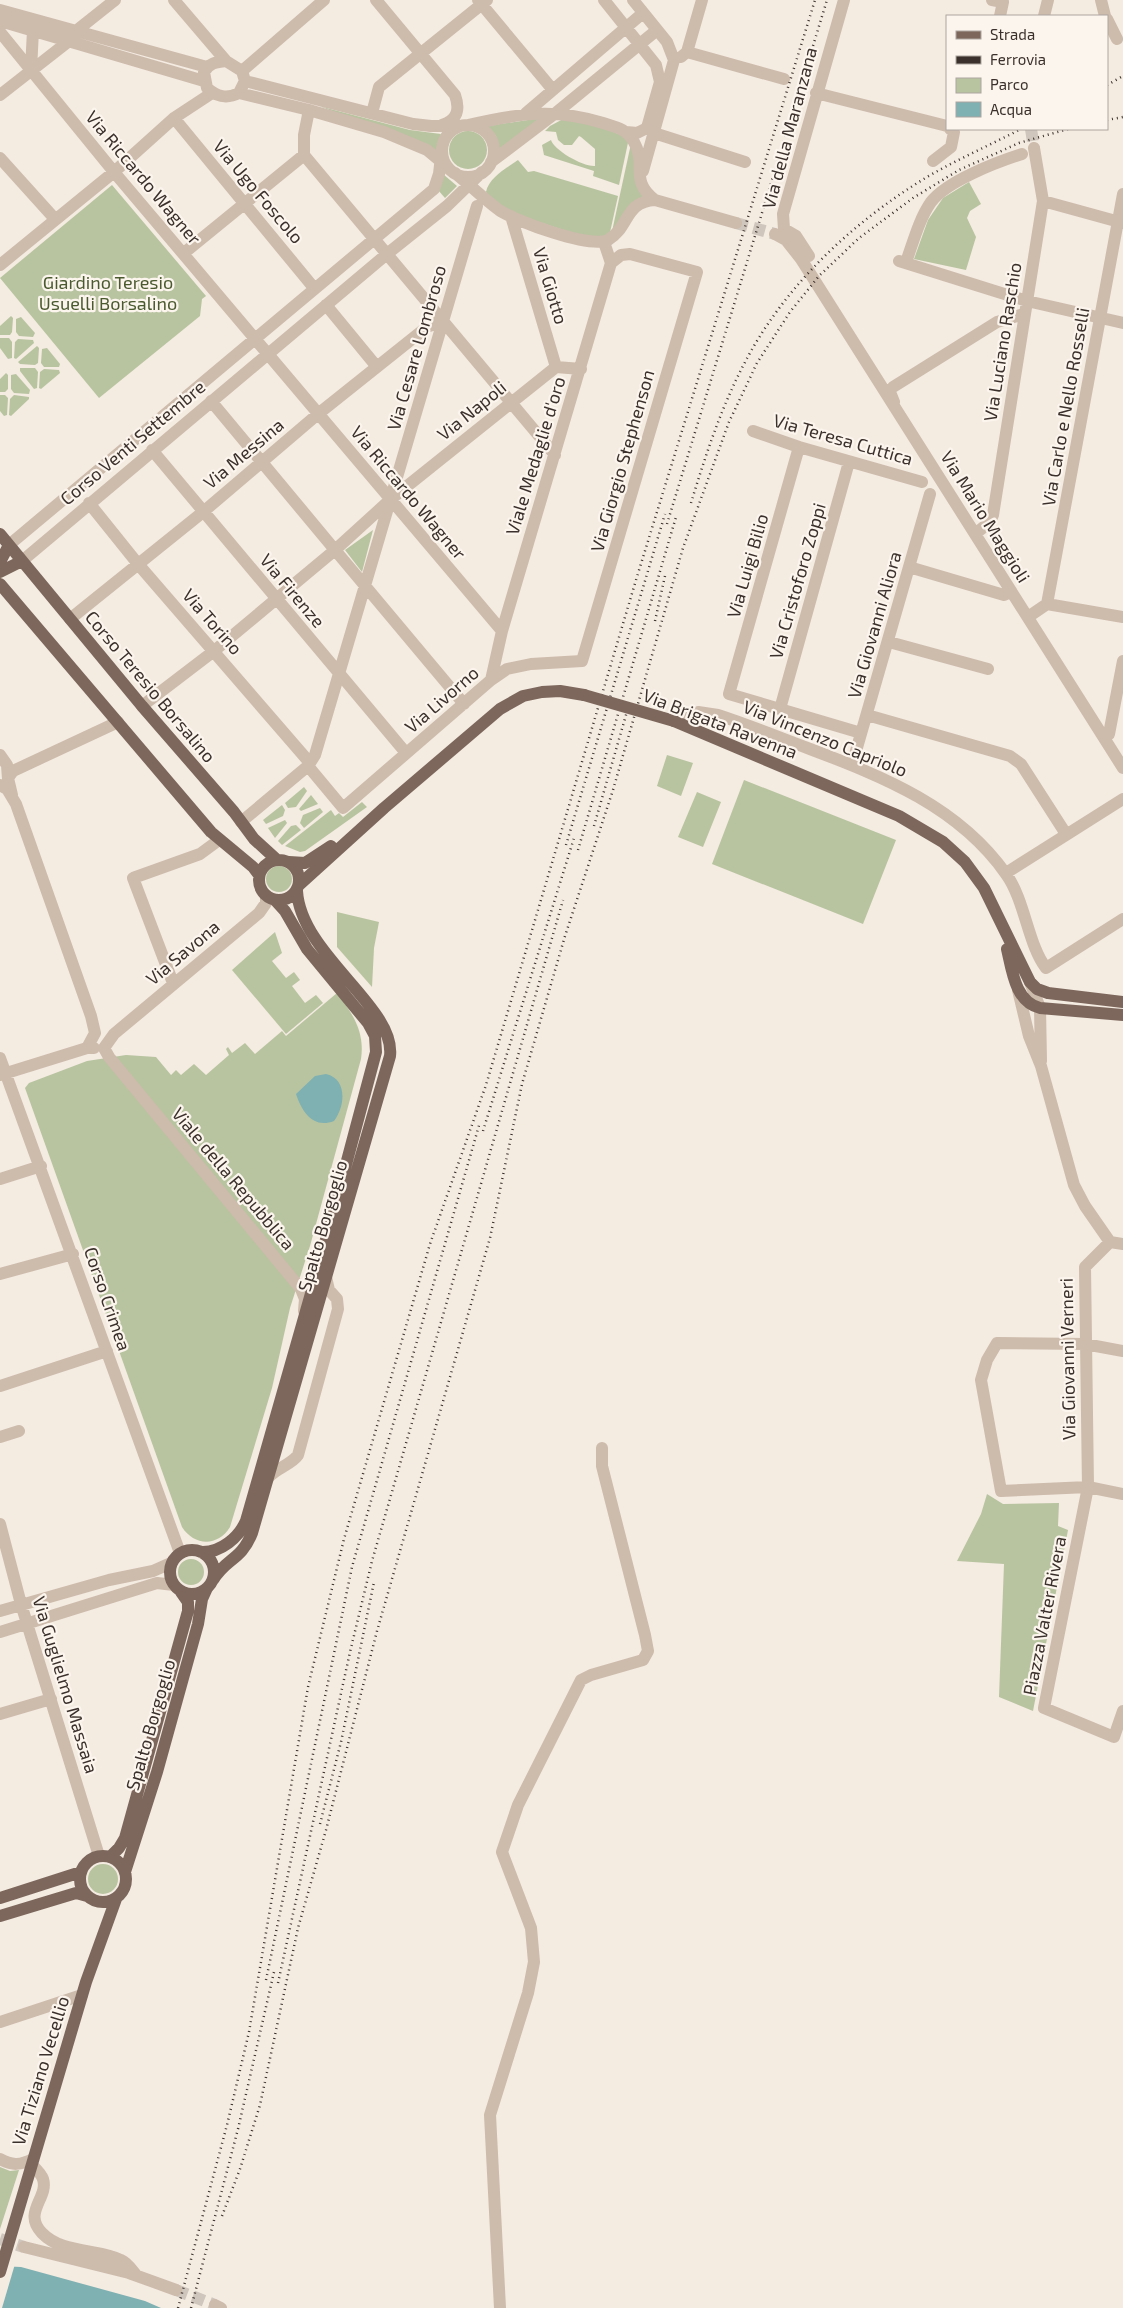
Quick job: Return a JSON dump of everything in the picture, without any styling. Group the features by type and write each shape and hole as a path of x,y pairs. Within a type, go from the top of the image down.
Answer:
{"main road":[{"name":"Corso Teresio Borsalino","path":"0,534 258,844 283,861"},
{"path":"0,562 9,545"},
{"path":"0,572 22,561"},
{"path":"0,584 219,840 253,867 259,875 260,884 270,897 288,898 298,888 297,869 283,861 264,866 259,875"},
{"name":"Via Brigata Ravenna","path":"298,888 384,808 485,720 523,696 548,691 584,695 674,721 845,792 925,830 950,848 968,866 984,888 999,921"},
{"name":"Via Brigata Ravenna","path":"283,861 301,864 311,860 384,808"},
{"name":"Spalto Borgoglio","path":"101,1939 116,1899 126,1884 125,1872 210,1584 222,1567 238,1557 248,1543 389,1064 391,1046 386,1028 333,964 312,933 301,911 298,888"},
{"name":"Spalto Borgoglio","path":"201,1552 212,1551 222,1547 242,1528 300,1332 377,1045 375,1036 368,1023 307,949 285,910 270,897"},
{"path":"999,921 1030,982 1043,992 1123,1002"},
{"path":"999,921 1018,990 1030,1004 1040,1008 1123,1015"},
{"path":"191,1550 201,1552 208,1557 212,1564 210,1584 194,1594 178,1588 169,1574 171,1563 180,1553 191,1550"},
{"name":"Spalto Borgoglio","path":"0,1898 81,1872 88,1862 119,1848 125,1838 188,1611 188,1602 178,1588"},
{"path":"104,1856 117,1860 125,1872"},
{"path":"81,1872 80,1885 104,1914 101,1939"},
{"path":"0,1916 76,1894 103,1903 116,1899"},
{"name":"Via Tiziano Vecellio","path":"0,2272 82,1996 101,1939"}],"street":[{"path":"0,95 115,0"},
{"path":"174,0 226,61 243,76 372,113 431,126 464,125 526,114 557,112 590,119 626,132 637,133 651,130 745,162"},
{"path":"239,93 243,76 324,0"},
{"path":"376,0 455,94 458,106 453,120 444,125 431,126"},
{"path":"604,0 641,43 655,61 658,69 660,82 642,174 642,185 650,196"},
{"path":"658,69 674,64 687,52 702,0"},
{"name":"Via della Maranzana","path":"810,257 796,236 784,228 783,214 844,0"},
{"path":"992,0 1003,2 1000,15"},
{"path":"1044,15 1048,0"},
{"path":"1101,0 1105,15"},
{"path":"372,113 379,87 422,54 482,1 553,90"},
{"path":"526,114 627,26 638,5 672,49 674,64 651,130"},
{"path":"0,10 204,81"},
{"path":"0,20 33,30 72,36 207,67"},
{"path":"1108,22 1117,40"},
{"path":"31,70 33,30"},
{"path":"557,112 657,30"},
{"name":"Via Riccardo Wagner","path":"0,32 114,172 255,338"},
{"path":"687,52 784,79"},
{"path":"226,61 216,62 207,67 204,72 204,81 207,88 212,92 226,97 239,93 310,110 405,140 427,150 506,214"},
{"path":"0,265 114,172 174,118 212,92"},
{"path":"816,93 946,126"},
{"path":"310,110 304,135 304,155 555,455"},
{"name":"Corso Venti Settembre","path":"22,561 89,502 450,203 487,167 557,112"},
{"name":"Via Ugo Foscolo","path":"174,118 314,288"},
{"path":"448,168 470,176 487,167 494,152 491,139 483,130 464,125"},
{"name":"Corso Venti Settembre","path":"9,545 372,238 434,189 438,178 448,168 442,148 447,135 464,125"},
{"path":"933,160 951,147 954,132 951,130"},
{"path":"626,132 636,147 640,183 650,196 736,223"},
{"name":"Via Luciano Raschio","path":"975,534 990,522 993,515 1043,201 1034,148"},
{"path":"1022,154 979,171 938,195 930,204 903,261 1026,301 1123,323"},
{"path":"184,253 304,155"},
{"path":"0,158 55,219"},
{"name":"Via Carlo e Nello Rosselli","path":"1047,604 1100,317 1121,223 1123,194"},
{"path":"450,203 460,202 506,214 580,240 604,242 616,232 634,207 650,196"},
{"path":"1043,201 1121,223"},
{"name":"Via Cesare Lombroso","path":"365,586 477,206"},
{"name":"Via Giotto","path":"506,214 556,367"},
{"name":"Via Mario Maggioli","path":"776,234 793,248 818,286 1123,768"},
{"path":"604,242 611,262"},
{"name":"Via Giorgio Stephenson","path":"582,661 697,272 630,254 621,256 611,262"},
{"name":"Viale Medaglie d'oro","path":"491,680 502,631 611,262"},
{"path":"326,305 377,367"},
{"path":"899,413 890,394 893,387 997,322 1024,314"},
{"name":"Via Messina","path":"70,620 318,414 427,327 443,321"},
{"path":"255,338 269,354"},
{"name":"Via Riccardo Wagner","path":"269,354 502,631"},
{"path":"556,367 581,368"},
{"name":"Via Napoli","path":"335,550 391,499 556,367"},
{"path":"211,401 464,704"},
{"name":"Via Teresa Cuttica","path":"753,432 849,462 922,482"},
{"name":"Via Luigi Bilio","path":"729,694 799,447"},
{"name":"Via Firenze","path":"152,450 202,512 406,753"},
{"name":"Via Cristoforo Zoppi","path":"780,709 849,462"},
{"path":"933,467 924,475 922,482 924,488 930,494 939,495 948,490"},
{"name":"Via Giovanni Aliora","path":"852,765 889,642 930,494"},
{"name":"Via Torino","path":"89,502 138,564 214,650 309,764 343,808"},
{"path":"54,508 52,513 58,522 61,524 70,519"},
{"path":"142,706 214,650 335,550"},
{"path":"909,567 1004,595 1011,591"},
{"path":"241,822 309,764 315,755 365,586"},
{"path":"1028,617 1047,604 1123,617"},
{"path":"889,642 988,670"},
{"name":"Via Livorno","path":"343,808 491,680 507,669 530,664 582,661"},
{"path":"1104,738 1109,734 1123,661"},
{"name":"Via Vincenzo Capriolo","path":"729,694 861,733"},
{"name":"Via Vincenzo Capriolo","path":"674,721 697,712 712,713 852,765 902,788 944,812 978,841 1006,873 1024,911 1044,966 1047,968 1123,919"},
{"path":"866,715 1010,756 1021,764 1066,834"},
{"path":"4,782 16,769 118,722"},
{"path":"0,755 7,765 4,782 16,804 91,1016 95,1034 87,1048"},
{"path":"1006,873 1123,799"},
{"path":"173,983 133,878 200,854 219,840"},
{"path":"45,886 54,903 61,904"},
{"name":"Via Savona","path":"114,1034 259,913 270,897"},
{"path":"1030,982 1040,1008 1041,1066"},
{"path":"1018,990 1033,1049 1041,1066 1076,1191 1117,1243"},
{"path":"1041,1033 1044,1019 1048,1015 1058,1010 1070,1010"},
{"path":"91,1016 101,1034 107,1036 114,1034"},
{"path":"109,1057 104,1046 114,1034"},
{"path":"3,1074 87,1048 95,1048 109,1057"},
{"name":"Viale della Repubblica","path":"109,1057 303,1292 306,1301 300,1332"},
{"name":"Corso Crimea","path":"0,1058 3,1074 13,1091 41,1166 180,1553"},
{"path":"13,1091 13,1080 24,1069"},
{"path":"0,1179 41,1166"},
{"name":"Via Giovanni Verneri","path":"1088,1487 1085,1267 1117,1243"},
{"path":"0,1274 73,1254"},
{"path":"268,1478 274,1471 298,1454 338,1309 337,1299 329,1290 326,1277"},
{"path":"1123,1352 1085,1344 997,1343 987,1360 981,1380 1001,1490 1088,1487 1123,1494"},
{"path":"0,1386 107,1351"},
{"path":"0,1437 19,1431"},
{"path":"267,1448 267,1459 272,1465 286,1464"},
{"path":"500,2308 490,2115 528,1993 534,1962 531,1928 503,1857 503,1844 518,1805 581,1680 591,1674 643,1660 648,1651 602,1466 602,1448"},
{"name":"Piazza Valter Rivera","path":"1088,1487 1044,1708 1114,1737 1123,1710"},
{"name":"Via Guglielmo Massaia","path":"0,1524 21,1604 104,1856"},
{"path":"0,1611 110,1580 154,1571 171,1563"},
{"path":"0,1632 157,1583 178,1588"},
{"path":"0,1714 51,1699"},
{"path":"0,2022 82,1996"},
{"path":"0,2159 12,2165 32,2161 43,2180 34,2214 38,2228 43,2234 56,2243 120,2259 137,2276"},
{"path":"24,2247 137,2276 176,2290"}],"green space":[{"path":"319,106 410,130 441,134 436,151"},
{"path":"541,118 499,149 496,136 487,126"},
{"path":"565,118 587,122 629,138 619,185 593,176 594,171 544,155 542,145 551,140 557,148 570,157 583,164 595,166 595,149 581,137 579,136 572,145 564,145 558,140 556,132 545,131"},
{"path":"468,131 475,132 481,137 486,143 486,157 481,163 475,168 468,169 461,168 455,163 450,157 449,150 450,143 455,137 461,132"},
{"path":"632,139 647,200 611,236"},
{"path":"518,160 528,172 534,171 618,196 609,237 598,241 501,210 486,192 491,182 499,173"},
{"path":"443,174 457,186 445,198 438,190"},
{"path":"969,182 981,204 970,211 967,218 976,237 966,270 914,259 928,220 943,198"},
{"name":"Giardino Teresio Usuelli Borsalino","path":"112,185 206,296 202,299 200,316 99,398 0,278"},
{"path":"11,316 13,318 12,332 10,335 0,335 0,326"},
{"path":"21,317 35,333 33,337 19,336 16,332 16,319"},
{"path":"0,338 9,338 12,342 12,358 8,359 0,348"},
{"path":"18,339 33,340 34,343 16,359 14,358 15,342"},
{"path":"37,346 39,348 38,363 35,365 20,364 18,362"},
{"path":"47,348 60,364 59,367 44,367 41,363 42,349"},
{"path":"20,368 35,368 38,372 37,388 34,389 20,371"},
{"path":"44,369 59,370 60,373 41,389 39,388 40,372"},
{"path":"6,373 8,375 8,389 5,392 0,392 0,379"},
{"path":"16,374 30,390 29,394 14,393 11,389 11,375"},
{"path":"0,395 5,395 8,398 7,415 4,416 0,411"},
{"path":"14,395 29,397 29,399 11,416 9,415 10,399"},
{"path":"373,530 362,572 345,550"},
{"path":"667,755 693,763 681,796 657,786"},
{"path":"744,780 896,840 863,924 712,864"},
{"path":"304,787 307,791 296,807 288,808 285,803"},
{"path":"697,792 721,802 703,847 678,837"},
{"path":"311,795 318,804 301,811 299,809"},
{"path":"362,802 367,807 305,851 300,852 285,846 331,810 335,816 339,813 343,817"},
{"path":"282,805 285,810 283,816 266,824 263,820"},
{"path":"320,808 323,812 304,828 300,823 303,815"},
{"path":"285,820 287,823 275,838 268,828"},
{"path":"296,825 301,830 282,845 278,841 291,826"},
{"path":"279,866 288,870 292,879 288,888 279,892 270,888 266,879 270,870"},
{"path":"337,912 379,922 374,948 372,987 337,947"},
{"path":"275,932 282,953 272,961 286,978 294,972 300,980 292,986 305,1003 316,995 323,1003 286,1034 232,970"},
{"path":"337,993 353,1016 359,1032 362,1049 361,1059 310,1246 290,1308 272,1388 230,1527 225,1534 213,1541 199,1541 182,1527 25,1088 29,1083 87,1061 126,1055 156,1057 171,1075 176,1070 181,1075 194,1064 206,1075 229,1055 226,1049 228,1047 232,1053 245,1043 255,1054 282,1031 286,1036"},
{"path":"987,1494 1003,1504 1059,1503 1058,1526 1068,1530 1033,1711 999,1697 1004,1564 957,1561 981,1514"},
{"path":"191,1559 200,1563 204,1572 200,1581 191,1585 182,1581 178,1572 182,1563"},
{"path":"103,1864 114,1868 118,1879 114,1890 103,1894 92,1890 88,1879 92,1868"},
{"path":"0,2167 10,2171 19,2170 0,2229"}],"water":[{"path":"326,1074 338,1081 341,1087 342,1101 334,1121 320,1123 314,1121 305,1113 296,1094 315,1076"},
{"path":"0,2266 21,2267 145,2301 161,2308 0,2308"}],"pier":[{"path":"0,2263 15,2264 2,2308 0,2308"}],"tunnel":[{"path":"1031,130 1034,148"},
{"path":"736,223 775,234"},
{"path":"0,2239 24,2247"},
{"path":"176,2290 215,2305"}],"railway":[{"path":"178,2308 227,2125 249,2032 308,1687 344,1539 430,1244 486,1085 636,580 815,0"},
{"path":"667,524 827,0"},
{"path":"1108,84 1123,76"},
{"path":"1108,120 1123,117"},
{"path":"691,503 714,434 742,368 758,339 798,285 846,237 899,195 939,170 1019,130"},
{"path":"222,2216 240,2169 260,2105 298,1928 326,1830 377,1631 490,1238 522,1084 565,936 613,790 683,548 729,422 757,363 790,312 819,276 859,238 913,198 959,170 1019,143 1064,130"},
{"path":"566,845 665,514"},
{"path":"578,850 676,517"},
{"path":"655,621 665,576"},
{"path":"594,826 628,708"},
{"path":"483,1131 574,838"},
{"path":"278,1983 350,1652 372,1561 563,900"},
{"path":"266,1980 352,1567 480,1122"},
{"path":"320,1824 341,1742 374,1582"},
{"path":"191,2308 238,2129 274,1972"}]}
